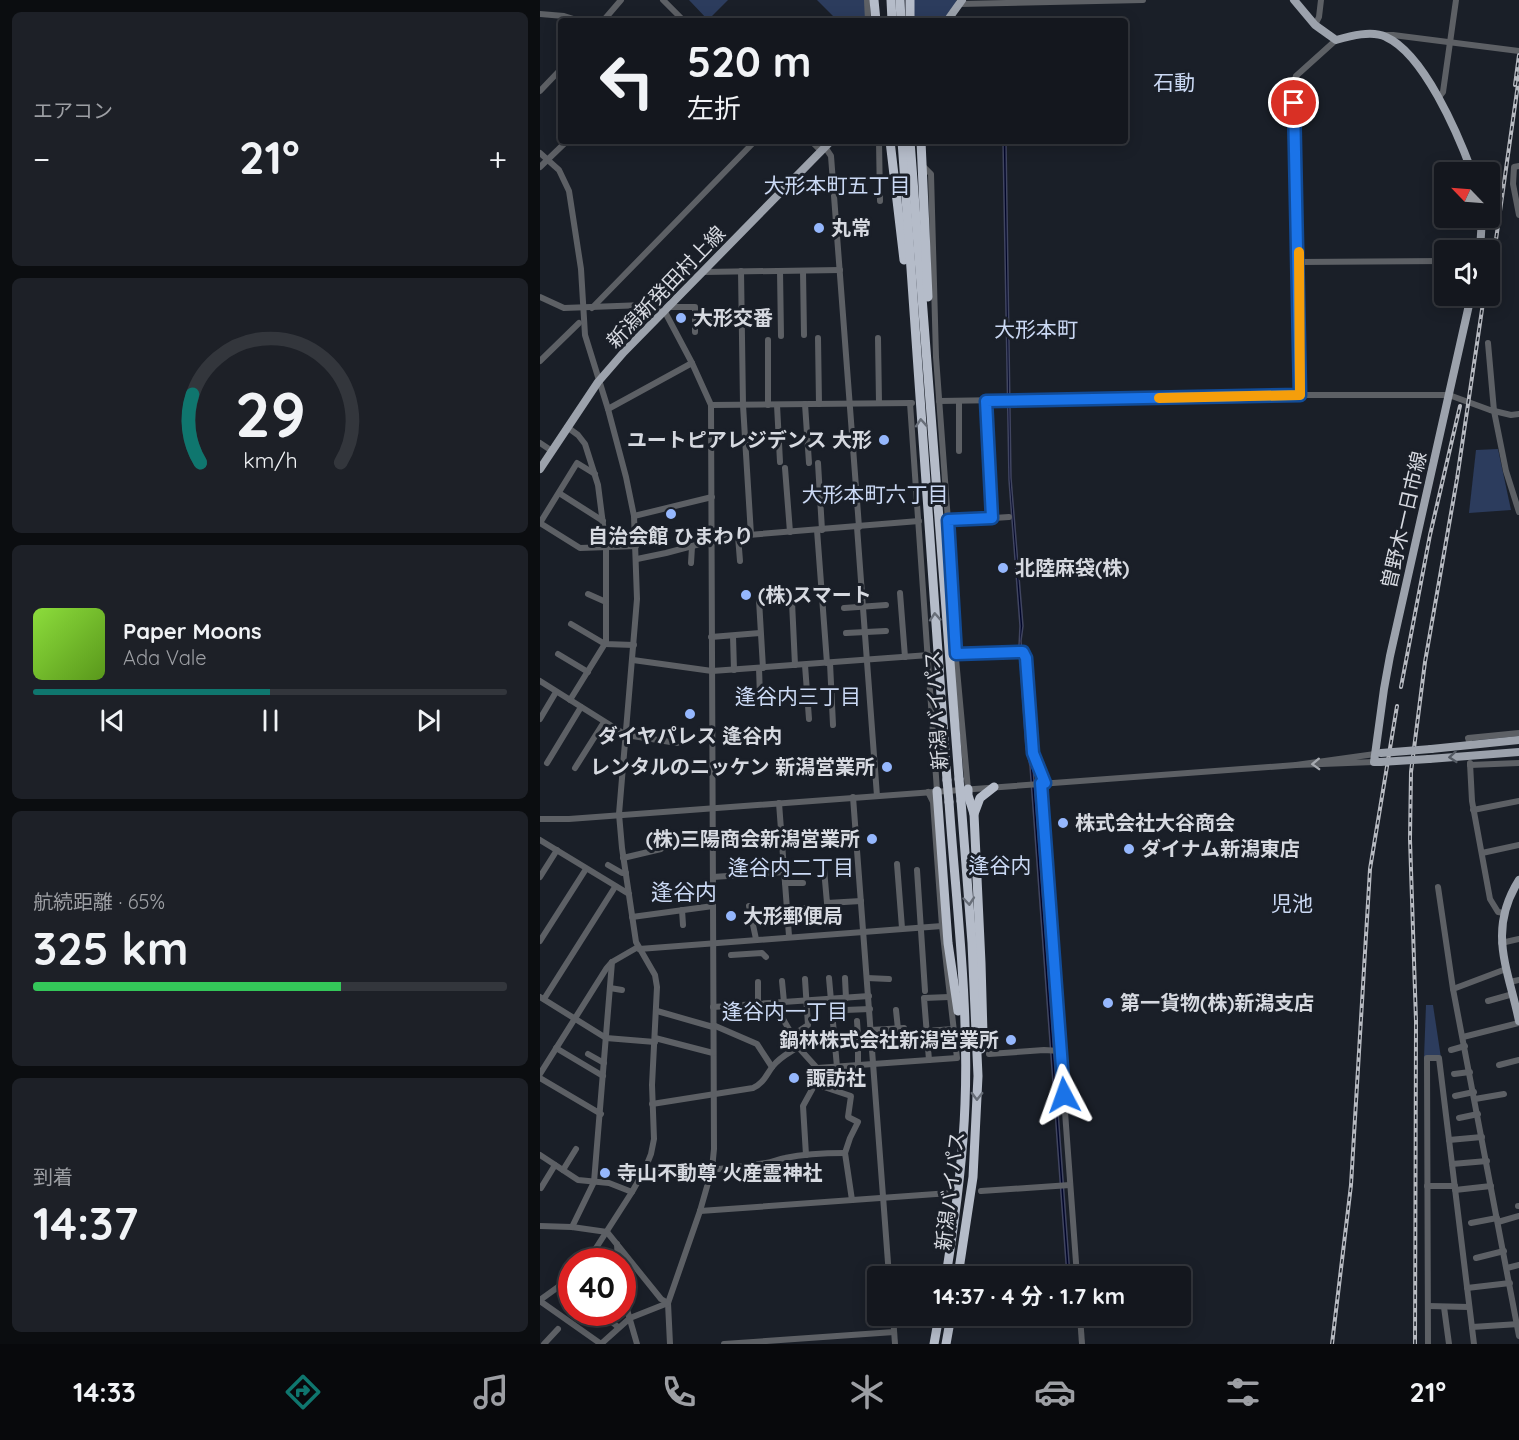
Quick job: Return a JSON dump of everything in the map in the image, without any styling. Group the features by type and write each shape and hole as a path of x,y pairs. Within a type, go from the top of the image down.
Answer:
{"highway":[{"path":"874,0 876,18"},
{"path":"891,0 892,18"},
{"path":"900,0 901,18"},
{"path":"910,0 910,18"},
{"path":"889,144 915,342"},
{"name":"新潟バイパス","path":"902,144 963,989 965,1101 961,1177 948,1266"},
{"name":"新潟バイパス","path":"910,144 972,943 978,1076 973,1177 960,1266"},
{"path":"921,144 928,284 927,348"},
{"path":"974,814 980,798 994,787"},
{"path":"968,789 974,814 983,1034 978,1076"},
{"path":"933,791 948,943 965,1058"},
{"path":"934,1344 937,1326"},
{"path":"946,1344 949,1326"}],"main road":[{"path":"1294,0 1315,25 1336,40 1365,34 1384,35 1410,55 1438,98 1468,162"},
{"path":"949,18 962,1"},
{"name":"新潟新発田村上線","path":"540,469 598,381 826,146"},
{"name":"曽野木一日市線","path":"1377,758 1383,689 1469,306"},
{"path":"1377,758 1431,749 1519,740"},
{"path":"1377,758 1429,759 1519,752"},
{"path":"1519,880 1504,913 1501,927 1501,943 1519,1022"}],"street":[{"path":"606,18 621,0"},
{"path":"663,0 681,18"},
{"path":"867,0 868,18"},
{"path":"962,1 1002,3 1143,0"},
{"path":"1315,25 1319,17 1321,0"},
{"path":"1438,98 1443,92 1456,0"},
{"path":"540,14 570,18"},
{"path":"1384,35 1519,51"},
{"path":"1300,395 1294,82 1296,76 1336,40"},
{"path":"540,92 558,72"},
{"path":"540,167 564,144"},
{"path":"592,308 752,144"},
{"path":"879,144 880,201"},
{"path":"826,146 831,156 878,796"},
{"path":"540,153 559,170 569,191 581,269 585,335 626,477 634,516 637,559 633,660 619,814 632,917 639,948 655,975 657,987 652,1104 654,1140 645,1169 596,1248"},
{"path":"923,166 931,174 934,315 939,401 956,654 968,789"},
{"path":"1519,166 1514,167 1513,184 1519,215"},
{"path":"1299,262 1434,261"},
{"path":"704,272 840,270"},
{"path":"741,271 743,405 751,535"},
{"path":"780,271 781,336"},
{"path":"803,271 804,336"},
{"path":"540,297 564,308 644,305 667,309 696,307 695,332"},
{"path":"667,309 711,405 714,1095 712,1169 668,1302 670,1344"},
{"path":"708,322 742,322"},
{"path":"540,361 579,323"},
{"path":"818,338 819,404"},
{"path":"878,338 879,403"},
{"path":"768,340 768,405"},
{"path":"1488,343 1494,411 1506,471 1519,512"},
{"path":"608,409 692,363"},
{"path":"939,401 1449,395 1494,411 1511,415 1519,414"},
{"path":"959,401 959,451"},
{"path":"986,401 992,518"},
{"path":"711,405 911,403 929,655 935,853 957,1058 817,1068"},
{"path":"805,404 809,463"},
{"path":"777,405 790,532"},
{"path":"567,427 585,444 595,474 606,548 605,644 570,700"},
{"path":"540,443 552,451"},
{"path":"595,474 577,463 540,523 580,548 636,546"},
{"path":"818,463 820,530 833,725"},
{"path":"558,493 603,521"},
{"path":"634,516 712,497"},
{"path":"948,520 1009,517"},
{"path":"637,559 692,547 711,539 919,521"},
{"path":"738,536 740,561"},
{"path":"691,563 692,547"},
{"path":"900,593 905,657"},
{"path":"588,594 606,602"},
{"path":"759,600 760,697"},
{"path":"792,602 795,665"},
{"path":"844,608 886,605"},
{"path":"571,624 605,644 634,645"},
{"path":"846,633 886,631"},
{"path":"711,637 760,633"},
{"path":"733,636 734,670"},
{"path":"956,654 1021,652 1026,658 1033,753 1043,783 1076,1266"},
{"path":"558,654 588,672"},
{"path":"633,660 712,671 929,655"},
{"path":"805,665 809,719"},
{"path":"540,681 626,735 677,743"},
{"path":"540,719 556,692"},
{"path":"547,763 581,707"},
{"path":"575,768 604,722"},
{"path":"1469,741 1468,738 1519,733"},
{"path":"540,819 569,819 1377,758"},
{"path":"1504,913 1498,912 1490,899 1473,810 1470,764 1519,763"},
{"path":"853,797 888,1266"},
{"path":"1473,810 1519,801"},
{"path":"779,803 789,936"},
{"path":"540,840 629,894"},
{"path":"1482,853 1519,845"},
{"path":"623,858 661,849"},
{"path":"540,877 557,850"},
{"path":"540,862 547,867"},
{"path":"897,864 902,928"},
{"path":"608,865 626,873"},
{"path":"540,941 586,869"},
{"path":"824,869 827,903 861,901"},
{"path":"917,870 925,991"},
{"path":"713,877 784,872"},
{"path":"785,883 803,883"},
{"path":"615,887 542,1000 606,1038 655,1040 713,1053"},
{"path":"1438,887 1453,989 1510,1283 1515,1291 1519,1336"},
{"path":"632,917 713,906"},
{"path":"749,906 756,939"},
{"path":"787,908 804,908"},
{"path":"682,910 683,926"},
{"path":"601,1114 540,1076 612,962 639,948 942,926"},
{"path":"1501,943 1519,939"},
{"path":"739,940 741,955"},
{"path":"731,956 762,953 766,957"},
{"path":"572,1227 594,1182 612,962"},
{"path":"1453,989 1506,969"},
{"path":"829,978 837,1067"},
{"path":"845,978 846,998"},
{"path":"867,978 889,978"},
{"path":"794,1035 808,1025 805,979"},
{"path":"1510,982 1519,980"},
{"path":"782,981 780,1015 794,1035 798,1047 817,1068 815,1084 803,1106 806,1155"},
{"path":"758,982 759,1004"},
{"path":"610,988 622,990"},
{"path":"1488,1001 1513,994"},
{"path":"713,1007 869,996"},
{"path":"929,1060 924,998 949,997"},
{"path":"845,1010 870,1009"},
{"path":"857,1021 858,1036 868,1036 871,1032 901,1029 896,1010"},
{"path":"657,1011 713,1026 757,1044 772,1067"},
{"path":"1463,1037 1519,1022"},
{"path":"927,1031 953,1029"},
{"path":"858,1039 858,1065"},
{"path":"1451,1050 1465,1046"},
{"path":"652,1104 753,1088 761,1084 782,1057 798,1047"},
{"path":"556,1048 603,1076"},
{"path":"989,1053 1060,1051"},
{"path":"588,1054 604,1063"},
{"path":"1428,1344 1427,1058 1439,1058 1474,1344"},
{"path":"1499,1065 1519,1060"},
{"path":"1454,1074 1470,1072"},
{"path":"1427,1075 1441,1075"},
{"path":"815,1084 850,1096 848,1117 858,1122 845,1153 852,1200"},
{"path":"1455,1096 1474,1092"},
{"path":"1475,1099 1504,1094"},
{"path":"1459,1118 1478,1114"},
{"path":"1449,1140 1482,1137"},
{"path":"563,1170 576,1149"},
{"path":"645,1169 677,1172 769,1163 784,1158 823,1152 845,1153"},
{"path":"540,1155 578,1180 609,1183 632,1191"},
{"path":"1452,1164 1487,1161"},
{"path":"541,1188 555,1165"},
{"path":"981,1191 1070,1185"},
{"path":"1427,1186 1455,1188 1491,1186"},
{"path":"700,1211 950,1193"},
{"path":"1471,1223 1519,1216"},
{"path":"540,1226 572,1227 607,1232 661,1299 668,1302"},
{"path":"617,1244 617,1248"},
{"path":"1476,1258 1504,1251"},
{"path":"1507,1268 1519,1265"},
{"path":"1467,1287 1510,1283"},
{"path":"558,1286 540,1299 601,1344 618,1327"},
{"path":"636,1315 668,1302"},
{"path":"1428,1306 1469,1307"},
{"path":"1444,1307 1449,1344"},
{"path":"1472,1327 1518,1324"},
{"path":"632,1326 637,1344"},
{"path":"894,1326 895,1344"},
{"path":"1081,1326 1082,1344"},
{"path":"544,1344 558,1329"},
{"path":"724,1344 894,1332"}],"shaded area":[{"path":"689,0 728,0 710,18 706,18"},
{"path":"817,0 865,0 865,18 835,18"},
{"path":"913,0 956,0 958,2 945,18 913,18"},
{"path":"1003,144 1006,144 1011,478 1023,626 1021,641 1029,746 1033,768 1069,1266 1066,1266 1030,766 1026,748 1019,646 1020,626 1009,480"},
{"path":"1498,449 1511,510 1469,513 1476,450"},
{"path":"1426,1005 1433,1005 1441,1058 1424,1058"}],"railway":[{"path":"1515,85 1519,55"},
{"path":"1496,240 1519,77"},
{"path":"1415,1344 1416,1021 1410,839 1411,772 1425,662 1457,479 1483,306"},
{"path":"1401,687 1430,535 1460,406"},
{"path":"1332,1344 1351,1185 1370,869 1397,706"}],"slow traffic":[{"path":"1159,398 1300,395 1299,252"}],"place":[{"name":"丸常","path":"819,228"},
{"name":"大形交番","path":"681,318"},
{"name":"ユートピアレジデンス 大形","path":"884,440"},
{"name":"自治会館 ひまわり","path":"671,514"},
{"name":"北陸麻袋(株)","path":"1003,568"},
{"name":"(株)スマート","path":"746,595"},
{"name":"ダイヤパレス 逢谷内","path":"690,714"},
{"name":"レンタルのニッケン 新潟営業所","path":"887,767"},
{"name":"株式会社大谷商会","path":"1063,823"},
{"name":"(株)三陽商会新潟営業所","path":"872,839"},
{"name":"ダイナム新潟東店","path":"1129,849"},
{"name":"大形郵便局","path":"731,916"},
{"name":"第一貨物(株)新潟支店","path":"1108,1003"},
{"name":"鍋林株式会社新潟営業所","path":"1011,1040"},
{"name":"諏訪社","path":"794,1078"},
{"name":"寺山不動尊 火産霊神社","path":"605,1173"}],"district":[{"name":"石動","path":"1174,83"},
{"name":"大形本町五丁目","path":"837,186"},
{"name":"大形本町","path":"1036,330"},
{"name":"大形本町六丁目","path":"875,495"},
{"name":"逢谷内三丁目","path":"798,697"},
{"name":"逢谷内","path":"1000,866"},
{"name":"逢谷内二丁目","path":"791,868"},
{"name":"逢谷内","path":"684,892"},
{"name":"児池","path":"1292,904"},
{"name":"逢谷内一丁目","path":"785,1012"}],"route":[{"path":"1064,1095 1041,783 1045,783 1033,753 1026,658 1023,652 956,654 948,520 992,518 986,401 1300,395 1294,103"}]}
